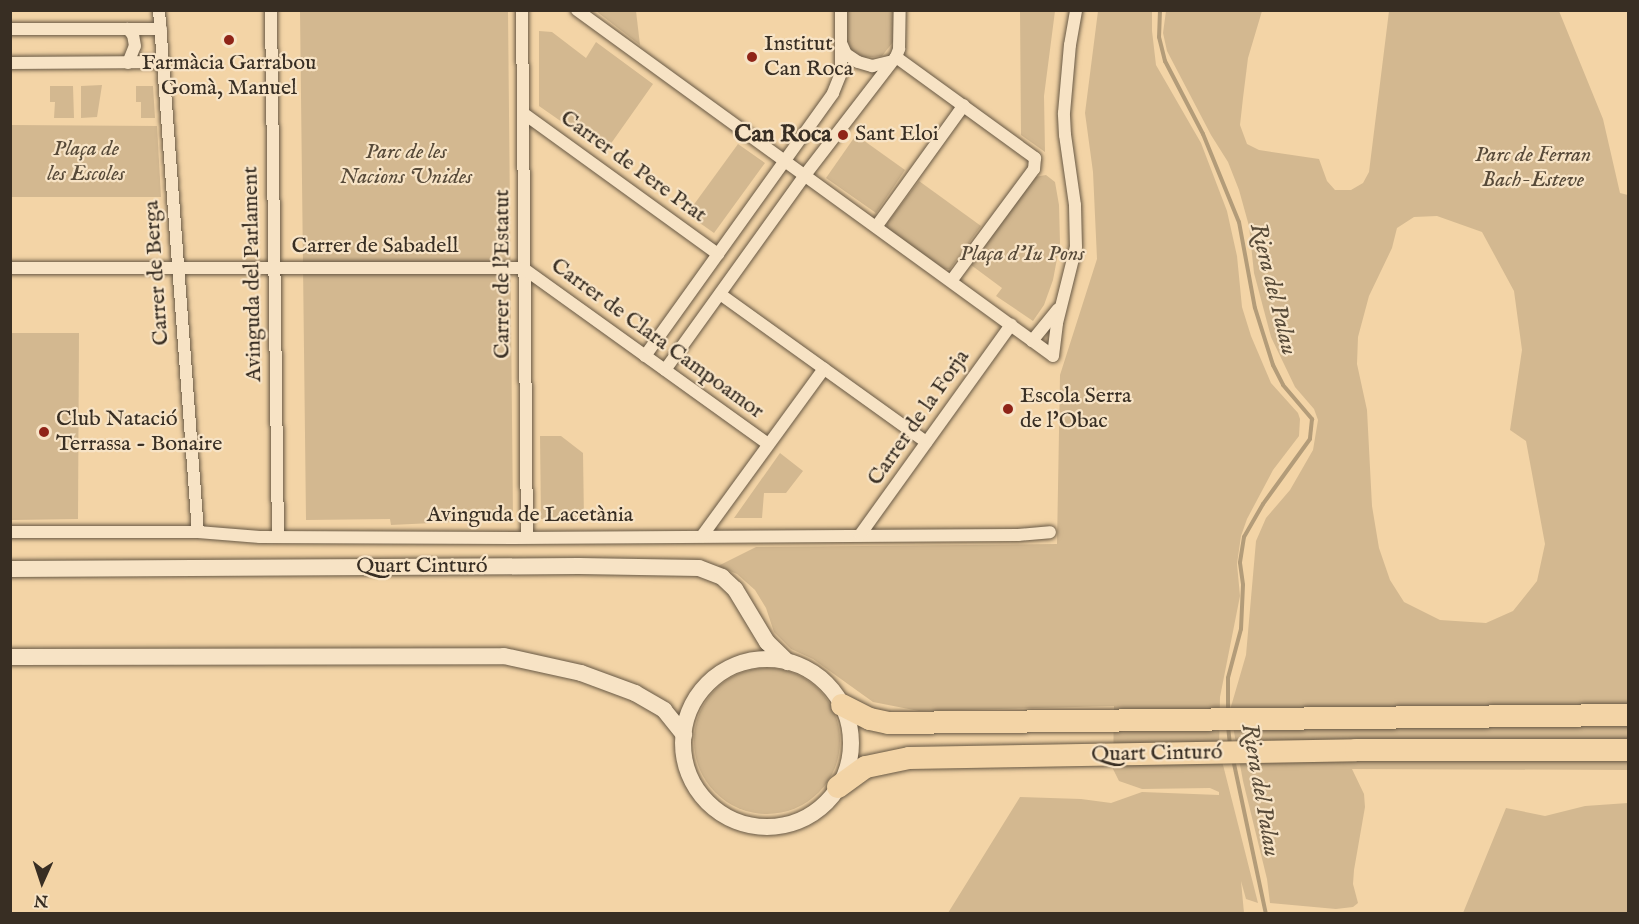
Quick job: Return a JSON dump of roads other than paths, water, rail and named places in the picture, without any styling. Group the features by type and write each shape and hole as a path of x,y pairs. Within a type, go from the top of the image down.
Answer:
{"highway":[{"name":"Quart Cinturó","path":"842,705 863,716 889,723 1629,715"},
{"name":"Quart Cinturó","path":"838,787 866,767 909,758 1356,750 1629,750"}],"main road":[{"name":"Quart Cinturó","path":"10,569 579,566 699,568 722,577 742,596 767,642 788,662"},
{"path":"10,657 504,656 572,670 636,693 664,711 684,735"},
{"path":"772,659 806,669 822,680 842,705 849,725 851,747 847,768 838,787 822,805 795,821 772,826 741,822 713,807 698,789 687,768 684,735 692,705 701,691 719,674 748,661 772,659"}],"street":[{"name":"Carrer de Berga","path":"159,10 198,532"},
{"name":"Avinguda del Parlament","path":"271,10 278,537"},
{"name":"Carrer de l'Estatut","path":"522,10 527,536"},
{"path":"577,10 1053,356 1061,304 1071,276 1077,231 1064,113 1070,45 1077,10"},
{"path":"645,356 786,161 838,84 841,73 841,10"},
{"path":"665,370 805,175 893,59 899,49 900,10"},
{"path":"10,42 13,29 161,29"},
{"path":"128,29 133,35 135,46 128,63"},
{"path":"841,42 846,54 858,62 872,66 893,59"},
{"path":"893,59 964,105 1033,155 1036,162 1034,169 951,281"},
{"path":"12,61 163,62"},
{"path":"876,227 964,105"},
{"name":"Carrer de Pere Prat","path":"523,113 718,254"},
{"name":"Carrer de Sabadell","path":"10,268 523,268"},
{"name":"Carrer de Clara Campoamor","path":"523,268 768,444"},
{"path":"720,294 926,442"},
{"path":"1032,341 1061,304"},
{"name":"Carrer de la Forja","path":"860,535 1011,325"},
{"path":"702,536 824,369"},
{"name":"Avinguda de Lacetània","path":"10,532 198,532 278,537 1018,535 1050,532"}],"waterway":[{"name":"Riera del Palau","path":"1160,10 1159,37 1165,61 1203,134 1239,222 1255,308 1273,365 1283,385 1312,419 1310,439 1263,504 1244,537 1240,563 1243,585 1241,629 1228,678 1228,713"},
{"name":"Riera del Palau","path":"1228,726 1230,746"},
{"name":"Riera del Palau","path":"1233,759 1266,914"}],"place":[{"name":"Farmàcia Garrabou Gomà, Manuel","path":"229,40"},
{"name":"Institut Can Roca","path":"752,57"},
{"name":"Sant Eloi","path":"843,135"},
{"name":"Escola Serra de l'Obac","path":"1008,409"},
{"name":"Club Natació Terrassa - Bonaire","path":"44,432"}],"district":[{"name":"Can Roca","path":"783,135"}],"park label":[{"name":"Plaça de les Escoles","path":"86,162"},
{"name":"Parc de les Nacions Unides","path":"406,164"},
{"name":"Parc de Ferran Bach-Esteve","path":"1533,168"},
{"name":"Plaça d'Iu Pons","path":"1022,255"}]}
